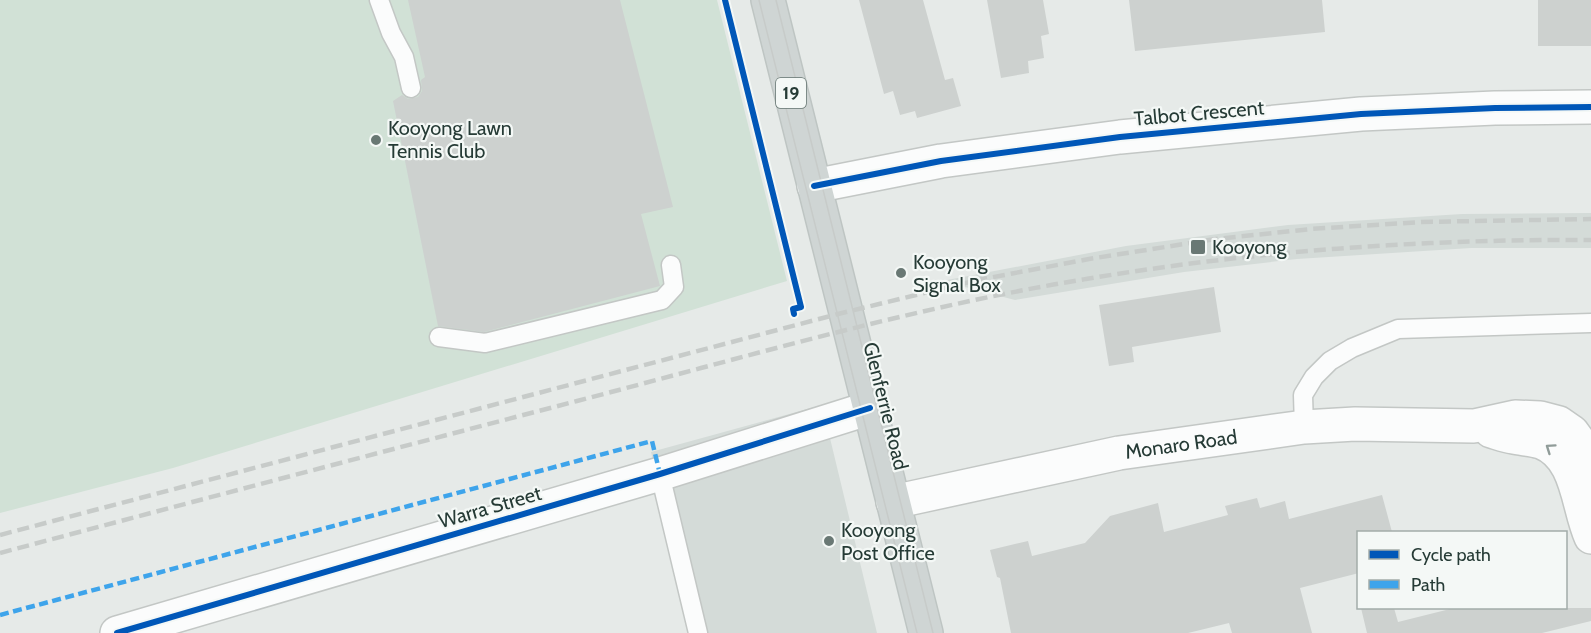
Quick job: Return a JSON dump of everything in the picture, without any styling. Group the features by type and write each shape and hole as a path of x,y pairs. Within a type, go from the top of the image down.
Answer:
{"main road":[{"name":"Glenferrie Road","path":"768,0 926,633"}],"street":[{"name":"Talbot Crescent","path":"814,186 941,161 1120,137 1361,114 1495,108 1591,107"},
{"name":"Warra Street","path":"117,633 660,474 870,408"},
{"name":"Monaro Road","path":"894,502 1119,453 1304,427 1355,424 1474,426 1515,417 1540,418 1559,423 1572,432 1583,447 1591,471"},
{"name":"Monaro Road","path":"1474,426 1514,437 1540,441 1554,449 1566,463 1572,477 1591,537"}],"lane":[{"path":"380,0 390,33 404,57 411,88"},
{"path":"439,337 466,336 485,343 662,300 674,287 671,265"},
{"path":"1304,427 1304,395 1314,377 1330,361 1352,348 1398,329 1591,323"},
{"path":"660,474 698,633"}],"shaded area":[{"path":"1591,213 1591,248 1471,248 1297,259 1184,272 1015,300 942,281 1126,246 1288,225 1462,214"},
{"path":"822,405 877,633 693,633 651,452"}],"green space":[{"name":"Kooyong Lawn Tennis Club","path":"0,0 717,0 787,281 173,468 0,513"}],"building":[{"path":"408,0 620,0 673,207 641,214 660,286 484,332 438,326 393,101 402,95 408,99 418,97 422,91 421,80 425,77"},
{"path":"859,0 923,0 945,80 953,78 961,106 917,118 915,111 900,115 893,91 884,94"},
{"path":"987,0 1043,0 1049,34 1041,36 1044,58 1028,61 1029,73 1001,78"},
{"path":"1129,0 1322,0 1325,32 1135,51"},
{"path":"1538,0 1591,0 1591,46 1538,46"},
{"path":"1214,287 1221,332 1132,347 1134,362 1109,366 1099,305"},
{"path":"1382,495 1392,531 1357,531 1357,574 1300,588 1312,633 1232,633 1229,623 1188,633 1011,633 1000,578 997,577 990,550 1028,541 1032,556 1085,543 1110,516 1158,503 1164,532 1228,515 1225,506 1257,498 1260,508 1285,501 1289,519"},
{"path":"1591,608 1591,621 1542,633 1367,633 1361,609 1394,609 1398,622 1450,609"}],"tram line":[{"path":"759,0 917,633"},
{"path":"776,0 933,633"}],"railway":[{"path":"0,535 838,314 978,280 1089,259 1216,239 1311,229 1421,222 1591,219"},
{"path":"0,553 830,334 1022,290 1149,269 1275,254 1464,242 1591,240"}],"marked path":[{"path":"0,615 652,441 660,474"}],"cycle path":[{"path":"725,0 801,307 793,309 794,314"},
{"path":"814,186 941,161 1120,137 1361,114 1495,108 1591,107"},
{"path":"117,633 660,474 870,408"}],"place":[{"name":"Kooyong Lawn Tennis Club","path":"376,140"},
{"name":"Kooyong","path":"1198,247"},
{"name":"Kooyong Signal Box","path":"901,273"},
{"name":"Kooyong Post Office","path":"829,541"}]}
